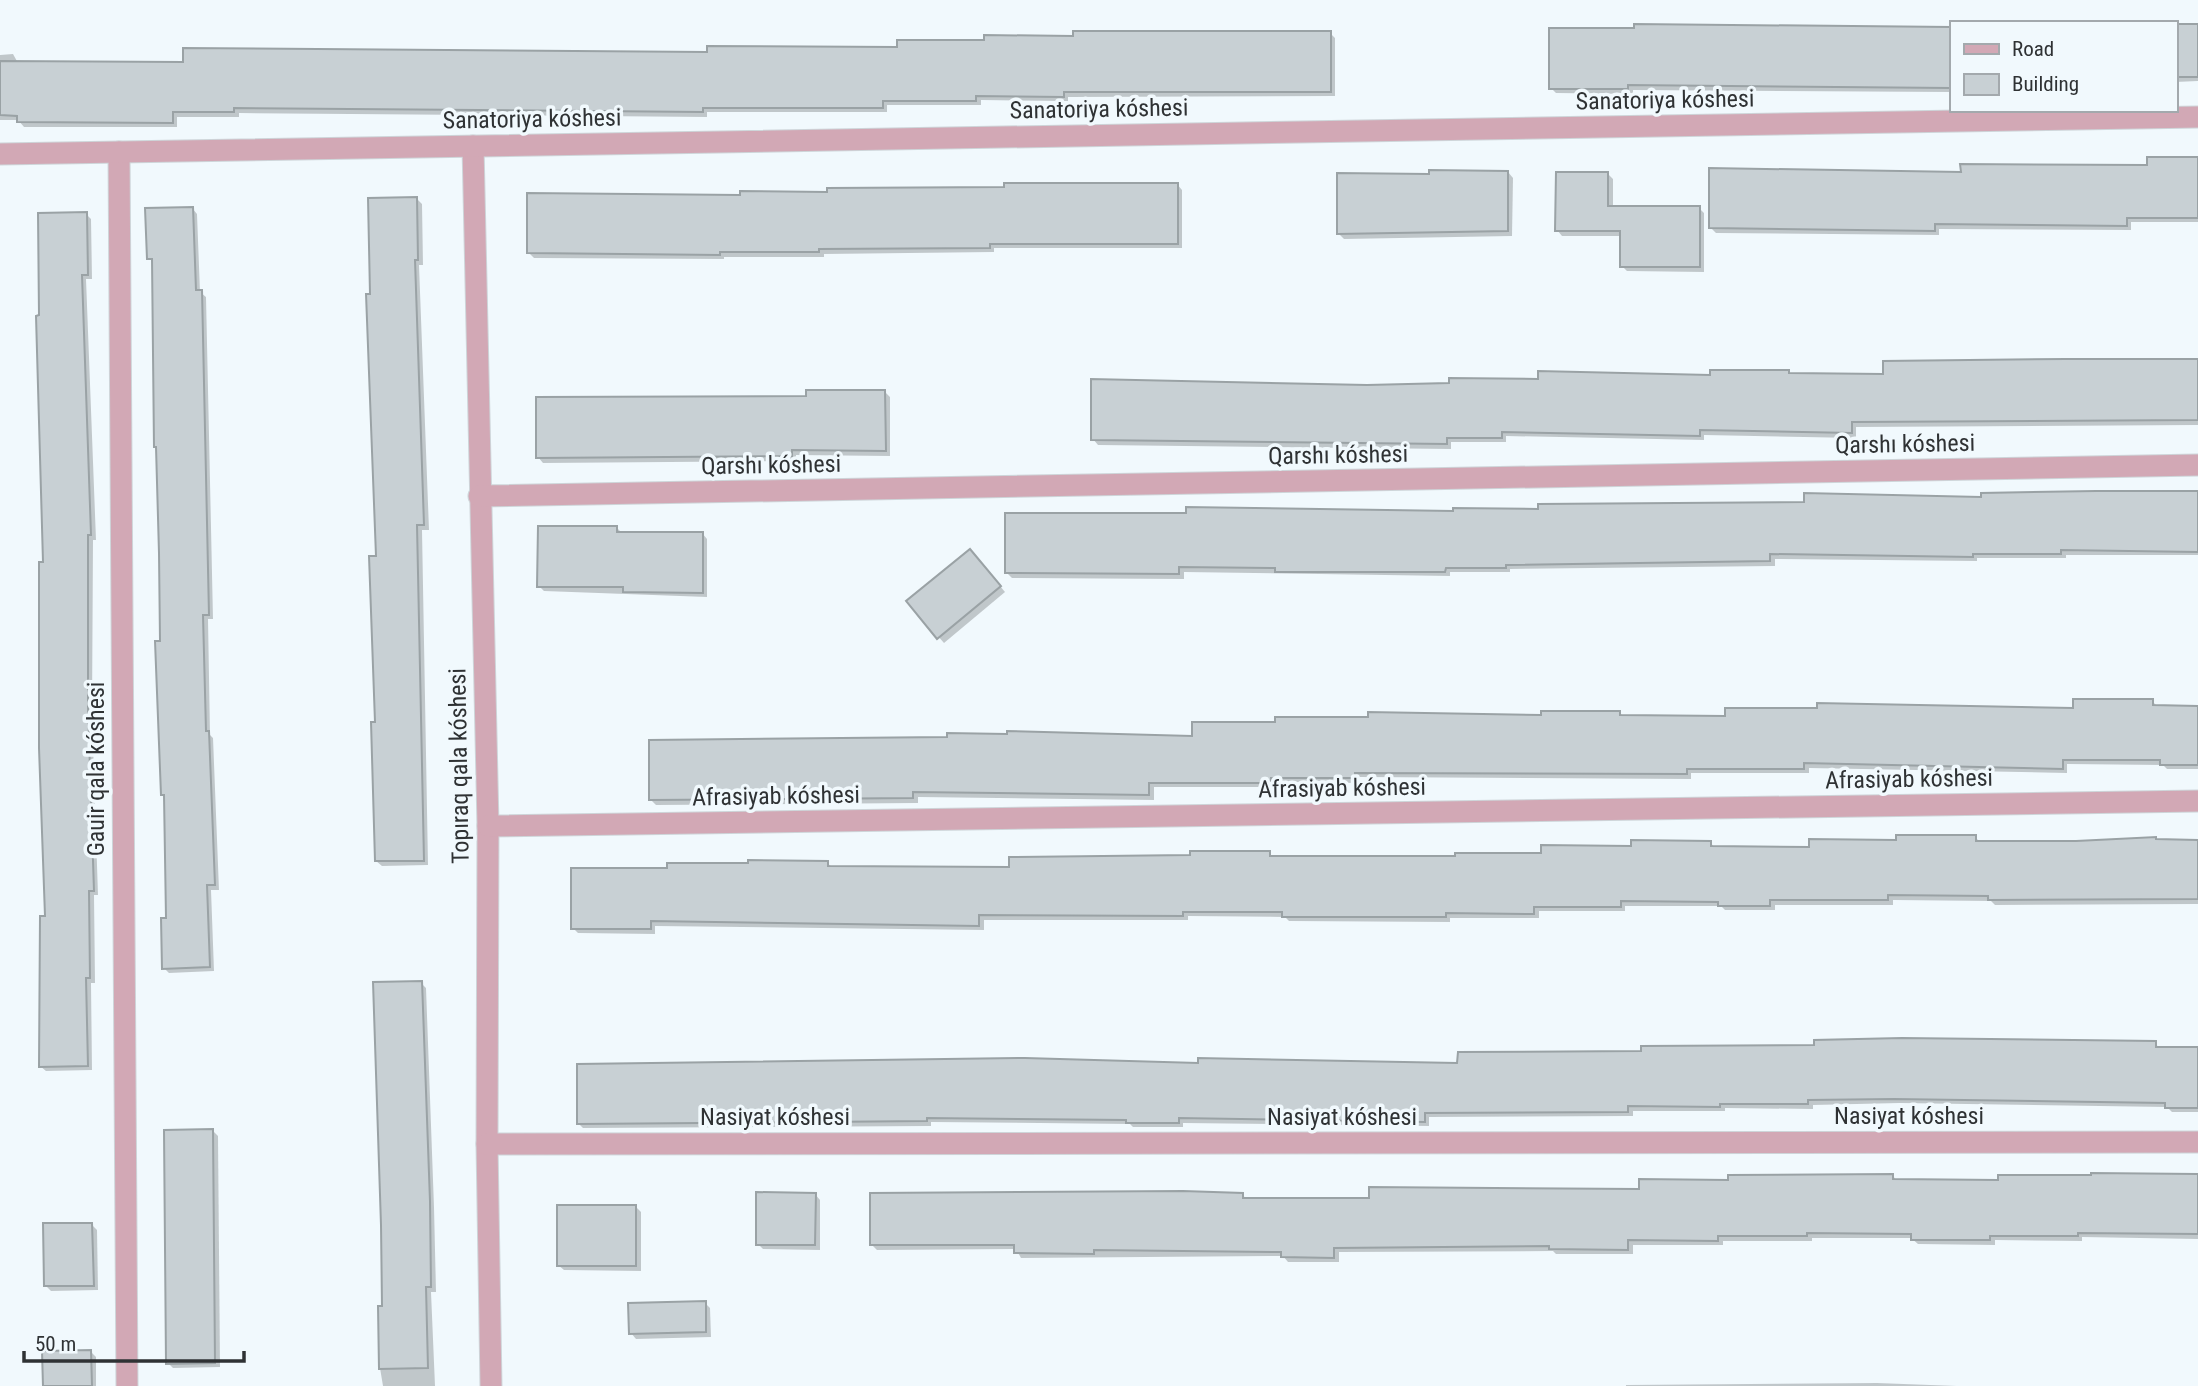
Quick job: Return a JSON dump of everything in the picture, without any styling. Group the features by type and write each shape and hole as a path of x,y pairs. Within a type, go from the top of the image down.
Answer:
{"street":[{"name":"Sanatoriya kóshesi","path":"0,154 2198,117"},
{"name":"Topıraq qala kóshesi","path":"473,146 488,826 487,1144 491,1386"},
{"name":"Gauir qala kóshesi","path":"119,152 127,1386"},
{"name":"Qarshı kóshesi","path":"479,496 2198,465"},
{"name":"Afrasiyab kóshesi","path":"488,826 2198,802"},
{"name":"Nasiyat kóshesi","path":"487,1144 2198,1142"}],"building":[{"path":"1634,24 1950,27 1950,88 1628,85 1628,89 1549,89 1549,28 1634,28"},
{"path":"2177,24 2198,24 2198,77 2177,77"},
{"path":"1073,31 1331,31 1331,92 1064,92 1064,97 976,96 976,101 883,101 883,108 703,108 703,112 234,108 234,112 173,112 173,123 17,122 17,116 0,115 0,61 183,62 183,48 707,52 707,46 897,47 897,40 984,40 984,35 1073,36"},
{"path":"2147,157 2198,157 2198,218 2127,218 2127,226 1935,224 1935,231 1709,228 1709,168 1961,172 1960,164 2147,165"},
{"path":"1429,170 1508,171 1508,231 1337,234 1337,173 1429,174"},
{"path":"1556,172 1608,172 1608,206 1700,206 1700,267 1620,267 1620,231 1555,231"},
{"path":"1004,183 1178,183 1178,244 990,244 990,248 819,249 819,252 720,252 720,255 527,253 527,193 740,195 740,191 827,192 827,188 1004,187"},
{"path":"417,197 418,260 415,260 424,525 417,525 424,861 375,861 371,722 375,722 369,556 376,556 366,294 370,294 368,198"},
{"path":"193,207 196,290 202,290 209,615 203,615 206,731 209,731 215,885 207,885 210,967 162,969 161,918 166,918 164,795 161,795 155,641 160,641 159,553 154,447 152,259 147,259 145,208"},
{"path":"87,212 88,275 82,275 91,535 88,535 88,707 94,891 89,891 90,978 86,978 88,1066 39,1067 40,916 45,916 39,748 39,562 43,562 36,316 39,315 38,213"},
{"path":"2198,359 2198,420 1852,422 1852,433 1700,430 1700,436 1502,432 1502,438 1447,438 1447,444 1091,440 1091,379 1367,385 1449,383 1449,378 1538,379 1538,371 1710,375 1710,370 1789,370 1789,373 1883,374 1883,361"},
{"path":"806,390 885,390 886,451 792,450 792,456 536,458 536,397 806,396"},
{"path":"2198,491 2198,552 2061,550 2061,554 1973,554 1973,557 1770,554 1770,561 1506,565 1506,568 1446,568 1445,572 1275,572 1275,568 1179,567 1179,574 1005,573 1005,513 1186,513 1186,507 1453,511 1453,508 1538,509 1538,504 1804,502 1804,493 1981,497 1981,493"},
{"path":"538,526 617,526 617,532 703,532 703,593 623,592 623,587 537,587"},
{"path":"970,549 1001,586 937,639 906,601"},
{"path":"2073,699 2153,699 2153,705 2198,706 2198,765 2160,765 2160,760 2063,760 2063,769 1804,763 1804,769 1687,769 1687,774 1355,773 1355,778 1271,778 1271,783 1149,783 1149,795 913,792 913,798 649,800 649,740 947,737 947,733 1007,734 1007,731 1192,736 1192,722 1275,722 1275,717 1368,717 1368,712 1541,715 1541,711 1620,711 1620,715 1725,716 1725,708 1817,708 1817,703 2073,708"},
{"path":"1896,835 1976,835 1976,841 2076,841 2156,837 2198,840 2198,899 1988,900 1988,896 1888,895 1888,900 1770,900 1770,906 1718,906 1718,902 1621,901 1621,907 1534,907 1534,914 1446,913 1446,917 1282,917 1282,912 1183,912 1183,916 979,915 979,926 651,921 651,929 571,929 571,868 667,868 667,863 748,863 748,860 828,861 828,866 1009,867 1009,857 1190,855 1190,851 1270,851 1270,856 1455,856 1455,853 1541,853 1541,845 1631,846 1631,840 1711,841 1711,846 1809,847 1809,839 1896,840"},
{"path":"422,981 430,1201 431,1287 426,1287 428,1368 379,1369 378,1306 382,1306 381,1225 373,982"},
{"path":"1902,1038 2156,1041 2156,1047 2198,1047 2198,1108 2165,1108 2165,1103 1894,1099 1808,1100 1808,1104 1720,1104 1720,1107 1628,1106 1628,1112 1425,1113 1425,1122 1179,1118 1179,1123 1126,1123 1126,1120 927,1118 927,1121 577,1124 577,1064 1025,1058 1198,1063 1198,1058 1457,1063 1458,1052 1641,1051 1641,1046 1814,1045 1814,1040"},
{"path":"213,1129 215,1363 166,1364 164,1130"},
{"path":"1893,1174 1893,1179 1998,1180 1998,1175 2198,1174 2198,1234 2078,1233 2078,1236 1990,1236 1990,1240 1911,1240 1911,1234 1807,1233 1807,1236 1718,1236 1718,1241 1628,1240 1628,1250 1549,1249 1549,1246 1334,1248 1334,1258 1281,1257 1281,1252 1094,1250 1094,1254 1014,1253 1014,1245 870,1245 870,1193 1183,1191 1243,1193 1243,1198 1369,1198 1369,1187 1639,1189 1639,1179 1728,1180 1728,1175"},
{"path":"756,1192 816,1193 815,1245 756,1245"},
{"path":"557,1205 636,1205 636,1266 557,1266"},
{"path":"43,1223 92,1223 94,1286 44,1286"},
{"path":"706,1301 706,1332 629,1334 628,1303"},
{"path":"91,1350 92,1386 43,1386 42,1351"}]}
